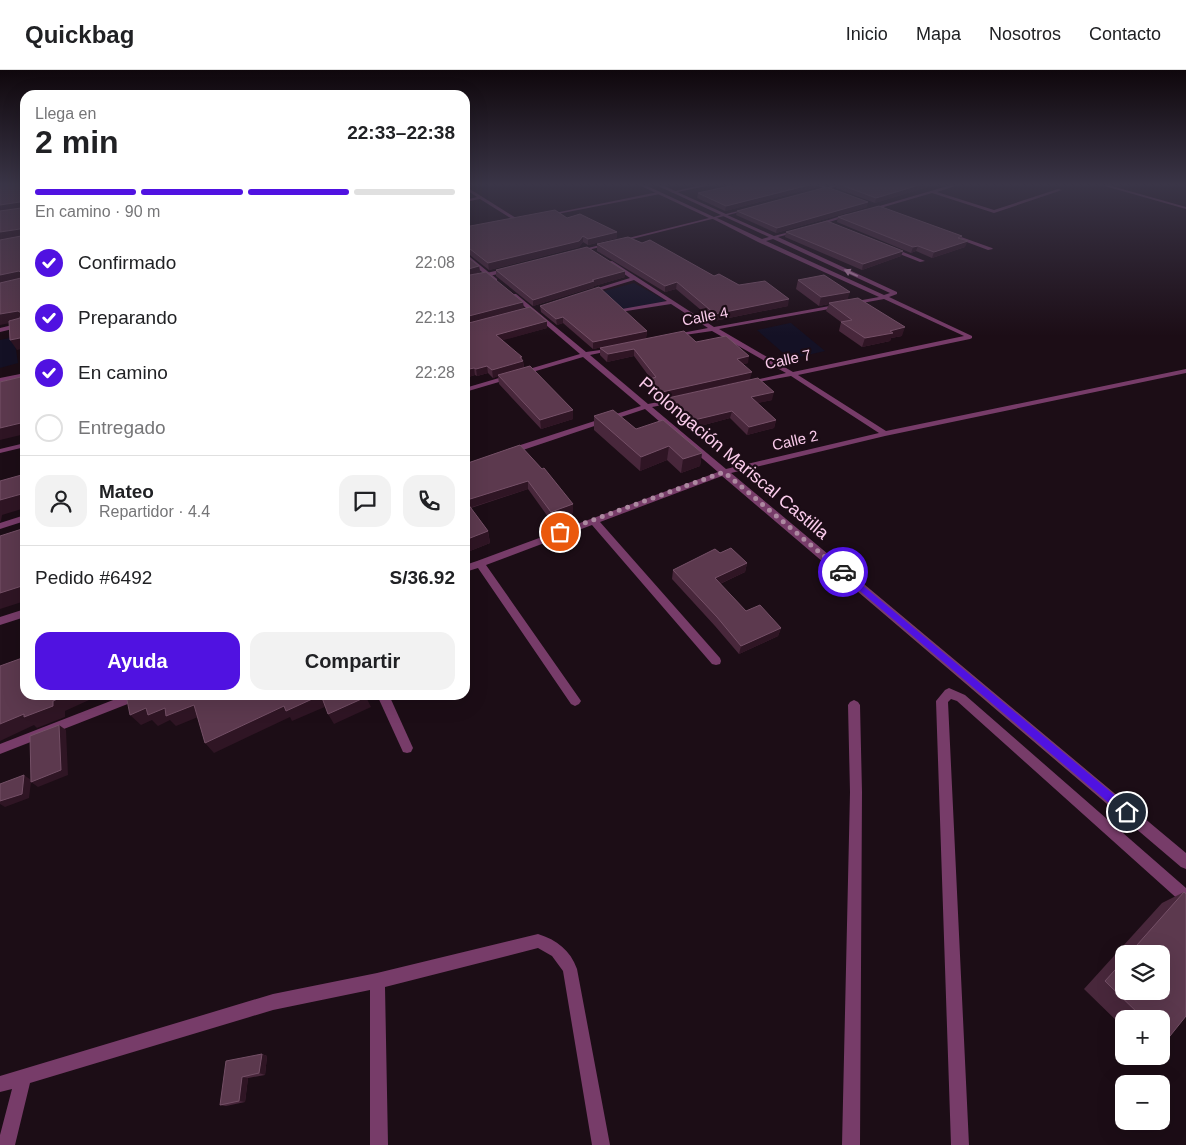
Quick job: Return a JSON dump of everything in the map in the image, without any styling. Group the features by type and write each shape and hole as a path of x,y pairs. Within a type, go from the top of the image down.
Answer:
{"street":[{"path":"571,254 586,247 629,235"},
{"path":"574,248 638,235"},
{"path":"748,235 882,298"},
{"path":"767,235 773,238"},
{"path":"760,241 782,235"},
{"path":"953,235 990,249"},
{"name":"Calle 4","path":"664,338 882,298 895,293 773,238"},
{"path":"586,247 597,254"},
{"path":"887,247 922,261"},
{"path":"604,259 712,328 792,374 885,434"},
{"name":"Prolongación Mariscal Castilla","path":"470,260 648,406 1186,862"},
{"path":"470,278 514,266"},
{"path":"470,275 487,273"},
{"path":"580,295 635,278"},
{"name":"Calle 7","path":"744,384 970,337 882,298"},
{"path":"622,311 674,302"},
{"path":"0,330 20,325"},
{"path":"470,389 586,354 615,348"},
{"name":"Calle 2","path":"470,567 724,472 885,434 1186,371"},
{"path":"0,380 20,376"},
{"path":"0,387 20,383"},
{"path":"502,455 648,406 686,398"},
{"path":"0,451 20,445"},
{"path":"0,526 20,520"},
{"path":"592,520 716,661"},
{"path":"480,563 575,701"},
{"path":"0,621 20,615"},
{"path":"960,1145 942,701 949,694 961,698 1186,897"},
{"path":"0,749 126,700"},
{"path":"385,700 407,748"},
{"path":"851,1145 856,792 854,705"},
{"path":"0,1084 273,1002 377,981 538,941 556,949 570,969 601,1145"},
{"path":"377,981 379,1145"},
{"path":"6,1145 23,1078"}],"shaded area":[{"path":"634,283 665,300 664,303 613,311 589,295"},
{"path":"791,323 825,351 790,359 757,330"},
{"path":"14,337 18,363 0,368 0,340"}],"building":[{"path":"470,235 604,235 588,239 583,236 579,241 488,263 470,249"},
{"path":"794,235 863,235 903,251 863,264"},
{"path":"883,235 960,235 962,236 958,238 968,241 934,252 918,246 913,247"},
{"path":"20,236 20,272 0,275 0,240"},
{"path":"628,237 642,243 650,240 714,276 719,274 739,285 765,281 789,299 715,314 677,282 665,286 597,244"},
{"path":"587,247 625,271 533,300 496,270"},
{"path":"470,259 479,266 470,269"},
{"path":"486,272 523,302 470,316 470,275"},
{"path":"824,275 850,292 821,297 798,280"},
{"path":"20,278 20,312 0,314 0,283"},
{"path":"599,287 647,331 593,342 563,317 556,319 540,306"},
{"path":"858,298 905,327 890,331 893,333 865,338 841,322 852,320 829,303"},
{"path":"530,307 547,321 496,335 522,357 520,357 523,361 492,370 487,366 470,369 470,323"},
{"path":"20,318 20,338 10,340 9,321"},
{"path":"684,331 696,342 726,336 749,356 737,359 752,372 662,392 650,379 656,377 634,349 608,354 600,348"},
{"path":"530,366 573,410 540,420 498,375"},
{"path":"20,377 20,423 0,428 0,382"},
{"path":"758,378 774,392 751,397 776,420 749,427 732,411 690,421 668,398"},
{"path":"613,410 636,429 663,420 702,453 683,459 669,446 641,457 594,416"},
{"path":"520,445 542,469 544,468 573,504 551,512 528,481 470,499 470,462"},
{"path":"20,475 20,494 0,500 0,481"},
{"path":"470,507 488,531 470,538"},
{"path":"20,530 20,587 0,593 0,536"},
{"path":"731,548 747,563 715,578 746,611 760,605 781,628 741,646 673,570 715,549 720,553"},
{"path":"20,659 20,700 55,700 53,701 53,706 24,717 24,714 0,724 0,666"},
{"path":"127,700 310,700 286,711 284,706 205,743 194,705 166,716 165,708 148,715 146,708 130,715"},
{"path":"323,700 359,700 328,714"},
{"path":"59,725 61,770 31,782 30,736"},
{"path":"24,775 22,794 0,801 0,784"},
{"path":"1184,892 1186,894 1186,1016 1170,1036 1170,1010 1135,1010 1124,1000 1170,1000 1170,945 1137,945"},
{"path":"1115,970 1115,991 1105,981"},
{"path":"262,1054 259,1073 242,1077 239,1101 220,1105 226,1061"}],"way so far":[{"path":"560,532 724,472 843,572"}],"route":[{"path":"843,572 1127,812"}]}
